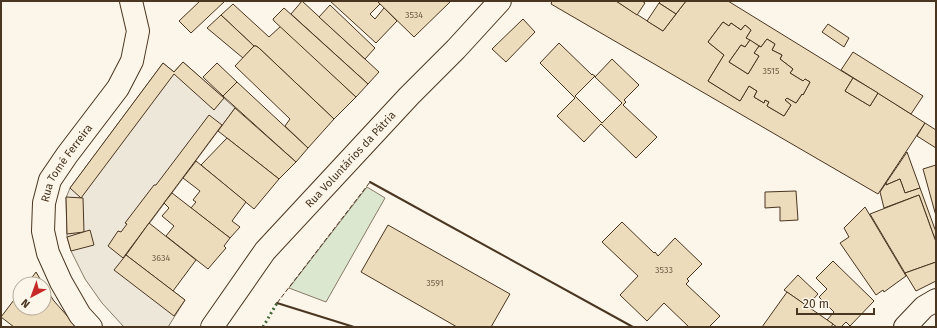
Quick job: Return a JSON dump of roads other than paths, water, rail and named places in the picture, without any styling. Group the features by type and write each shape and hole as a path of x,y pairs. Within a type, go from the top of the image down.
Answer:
{"main road":[{"name":"Rua Tomé Ferreira","path":"91,327 80,315 61,282 48,252 43,231 44,203 50,180 118,88 132,61 138,31 131,1"},
{"name":"Rua Voluntários da Pátria","path":"212,327 265,251 409,96 456,49 500,1"},
{"path":"905,327 924,307 936,300"}]}
